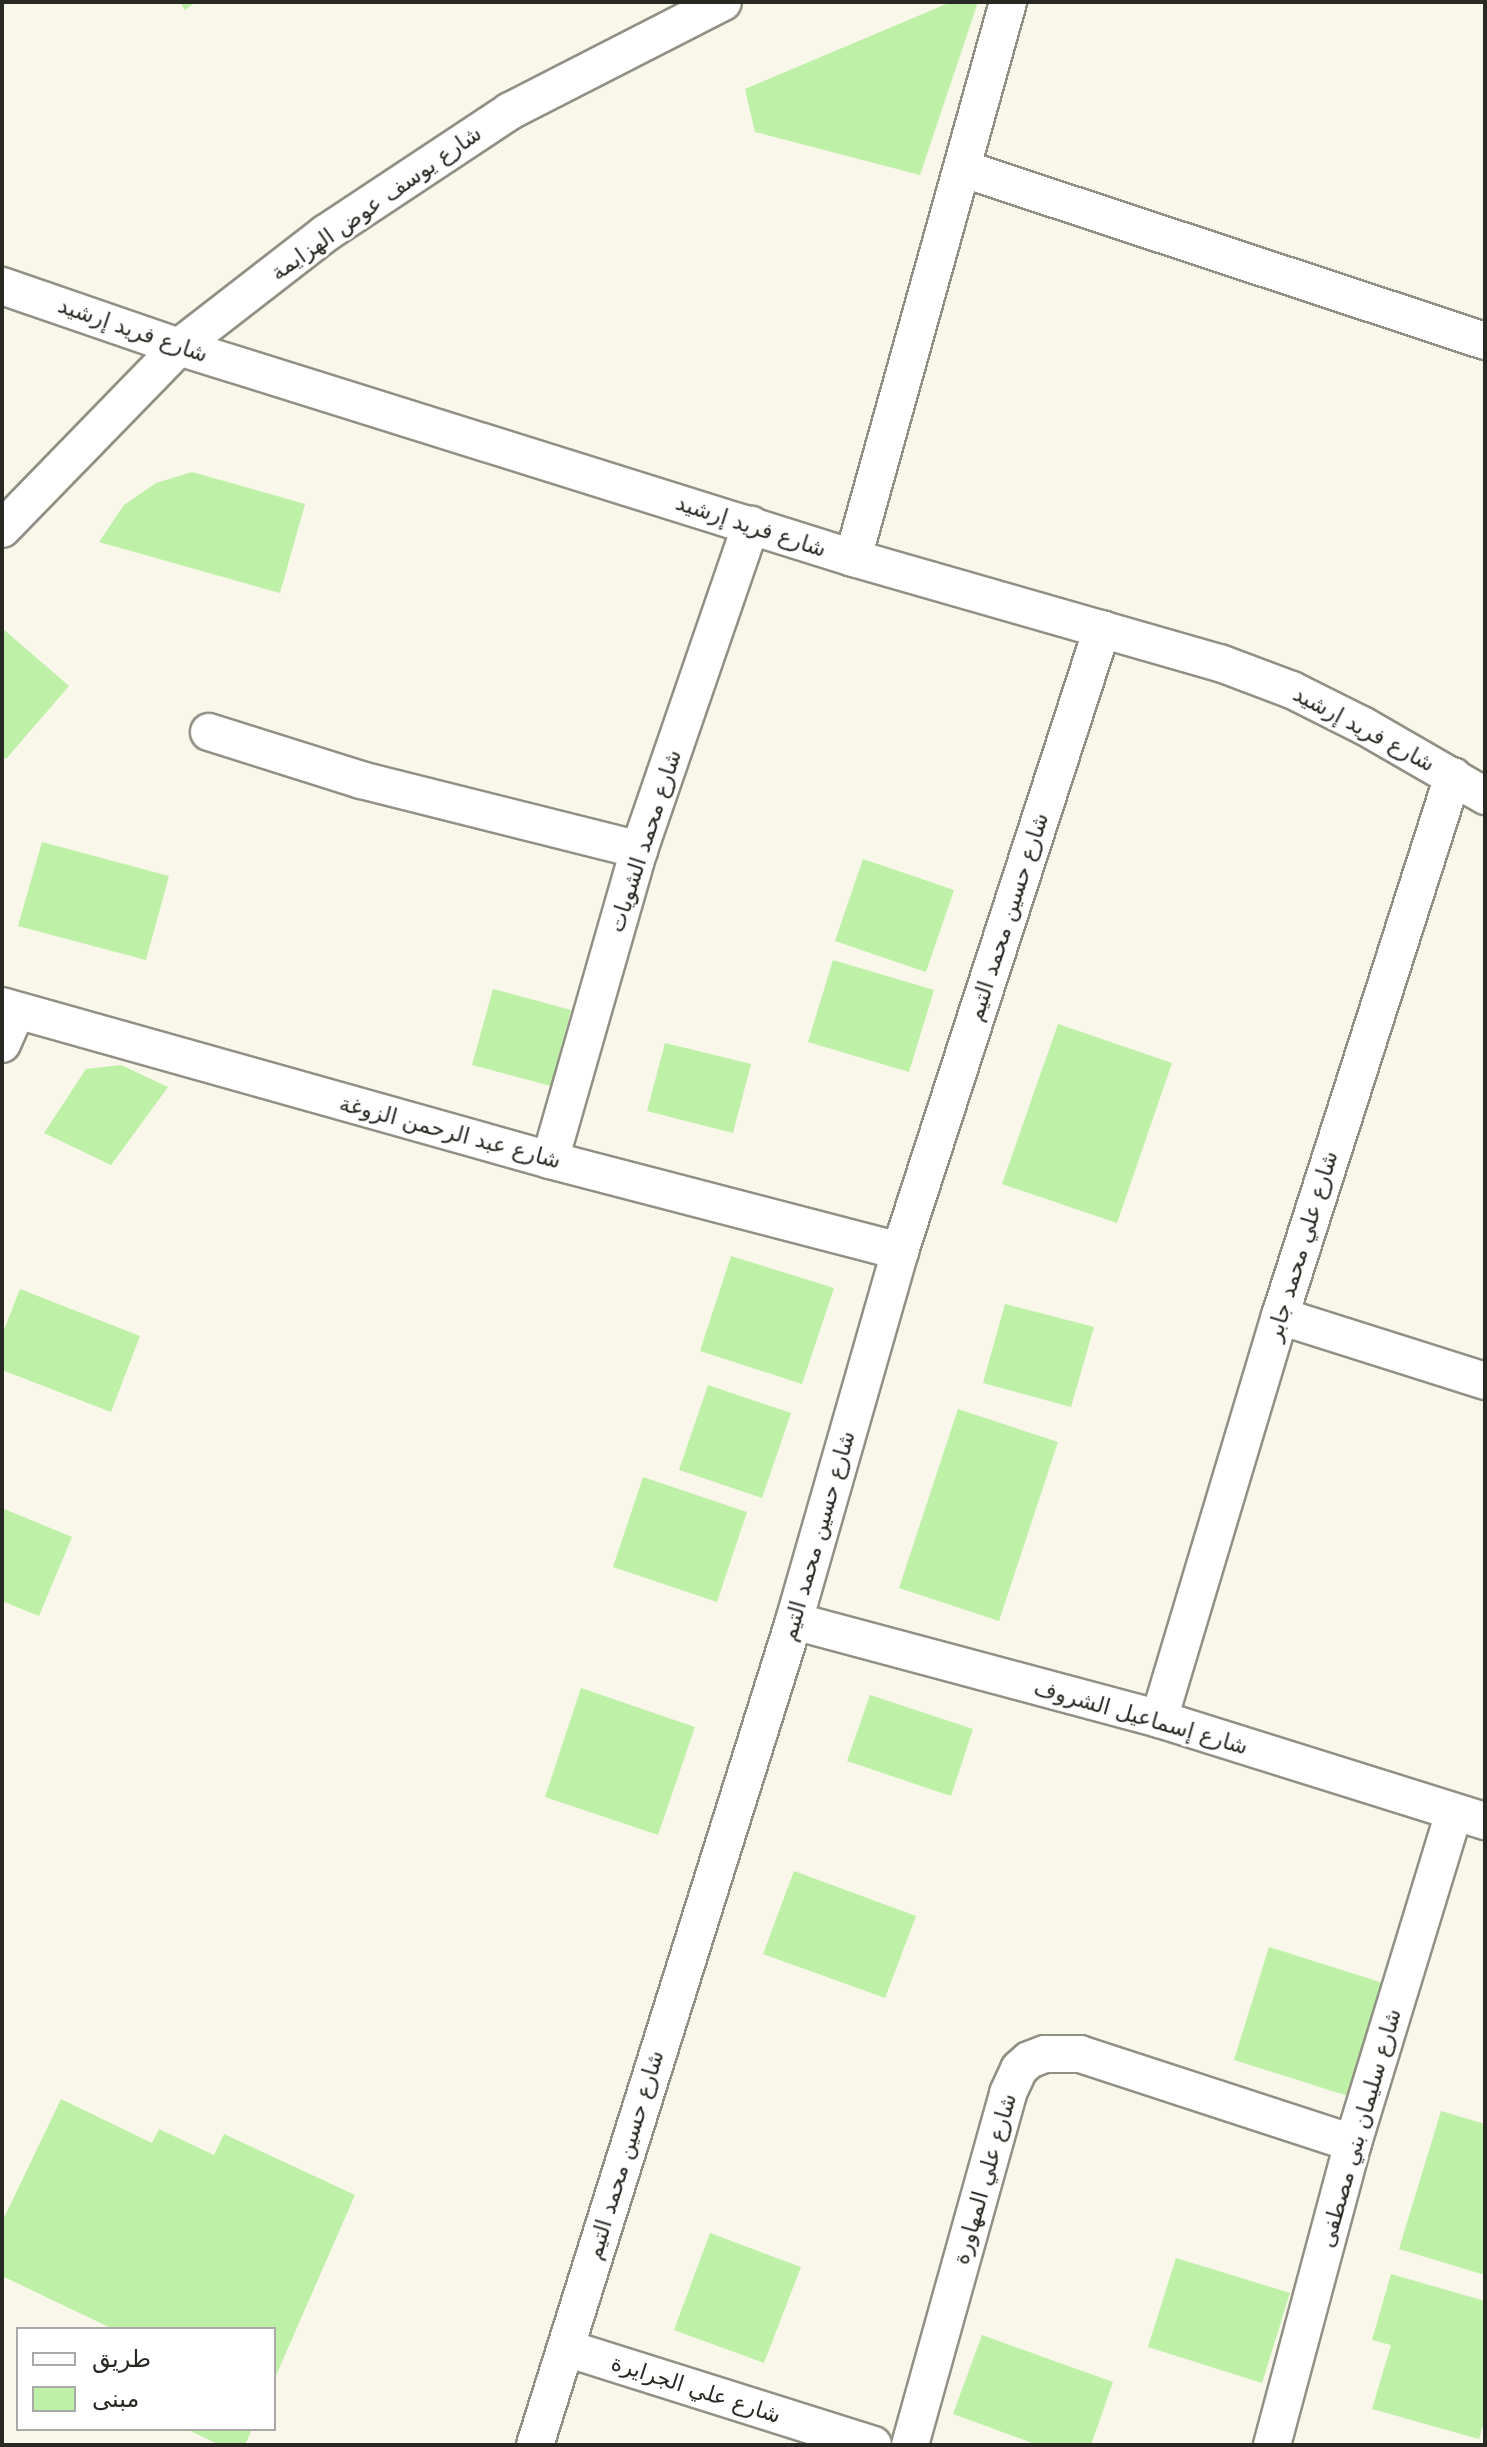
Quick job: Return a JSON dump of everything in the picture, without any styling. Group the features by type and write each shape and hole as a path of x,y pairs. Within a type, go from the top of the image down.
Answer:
{"street":[{"name":"شارع يوسف عوض الهزايمة","path":"2,529 179,347 326,233 510,111 723,2"},
{"path":"853,558 964,169 1008,2"},
{"path":"964,169 1485,341"},
{"name":"شارع فريد إرشيد","path":"2,286 179,347 853,558 1220,663 1292,690 1485,796"},
{"name":"شارع محمد الشويات","path":"550,1160 639,850 751,525"},
{"name":"شارع حسين محمد التيم","path":"535,2445 794,1621 900,1251 1102,629"},
{"path":"209,732 361,780 639,850"},
{"name":"شارع علي محمد جابر","path":"1159,1719 1280,1316 1453,776"},
{"name":"شارع عبد الرحمن الزوغة","path":"7,1020 900,1251"},
{"path":"1280,1316 1485,1381"},
{"name":"شارع إسماعيل الشروف","path":"794,1621 1159,1719 1470,1817"},
{"name":"شارع سليمان بني مصطفى","path":"1272,2445 1353,2143 1470,1817"},
{"name":"شارع علي المهاورة","path":"910,2445 1008,2093 1019,2069 1029,2060 1045,2054 1080,2054 1353,2143"},
{"name":"شارع علي الجرايرة","path":"566,2348 873,2445"}],"building":[{"path":"180,2 196,2 185,10"},
{"path":"951,2 978,2 920,175 755,132 745,89"},
{"path":"192,472 305,504 280,593 99,542 124,505 156,483"},
{"path":"2,628 69,686 6,759 2,756"},
{"path":"42,842 169,876 146,960 18,926"},
{"path":"863,859 954,890 926,972 835,941"},
{"path":"833,960 934,990 909,1072 808,1042"},
{"path":"493,989 571,1010 551,1086 472,1065"},
{"path":"1058,1024 1172,1063 1117,1223 1002,1184"},
{"path":"665,1043 751,1064 733,1133 647,1111"},
{"path":"121,1065 168,1087 111,1165 44,1133 86,1069"},
{"path":"731,1256 834,1288 802,1384 700,1351"},
{"path":"20,1289 140,1336 111,1412 2,1370 2,1335"},
{"path":"1005,1304 1094,1327 1071,1407 983,1383"},
{"path":"708,1385 791,1413 762,1498 679,1470"},
{"path":"958,1409 1058,1442 999,1621 899,1588"},
{"path":"643,1477 747,1512 717,1602 613,1567"},
{"path":"2,1508 72,1537 39,1616 2,1601"},
{"path":"581,1688 695,1727 658,1835 545,1797"},
{"path":"870,1695 973,1729 951,1796 847,1761"},
{"path":"794,1871 916,1916 885,1998 763,1954"},
{"path":"1269,1947 1383,1983 1348,2096 1234,2060"},
{"path":"61,2099 152,2143 159,2129 214,2155 224,2134 355,2195 276,2375 276,2327 109,2327 2,2276 2,2222"},
{"path":"1441,2111 1485,2124 1485,2275 1399,2249"},
{"path":"710,2233 801,2267 764,2363 674,2330"},
{"path":"1176,2258 1290,2293 1262,2383 1148,2347"},
{"path":"1391,2274 1485,2301 1485,2418 1479,2439 1372,2409 1391,2345 1372,2340"},
{"path":"982,2335 1113,2382 1091,2445 1038,2445 953,2414"},
{"path":"190,2431 251,2431 245,2445 220,2445"}]}
